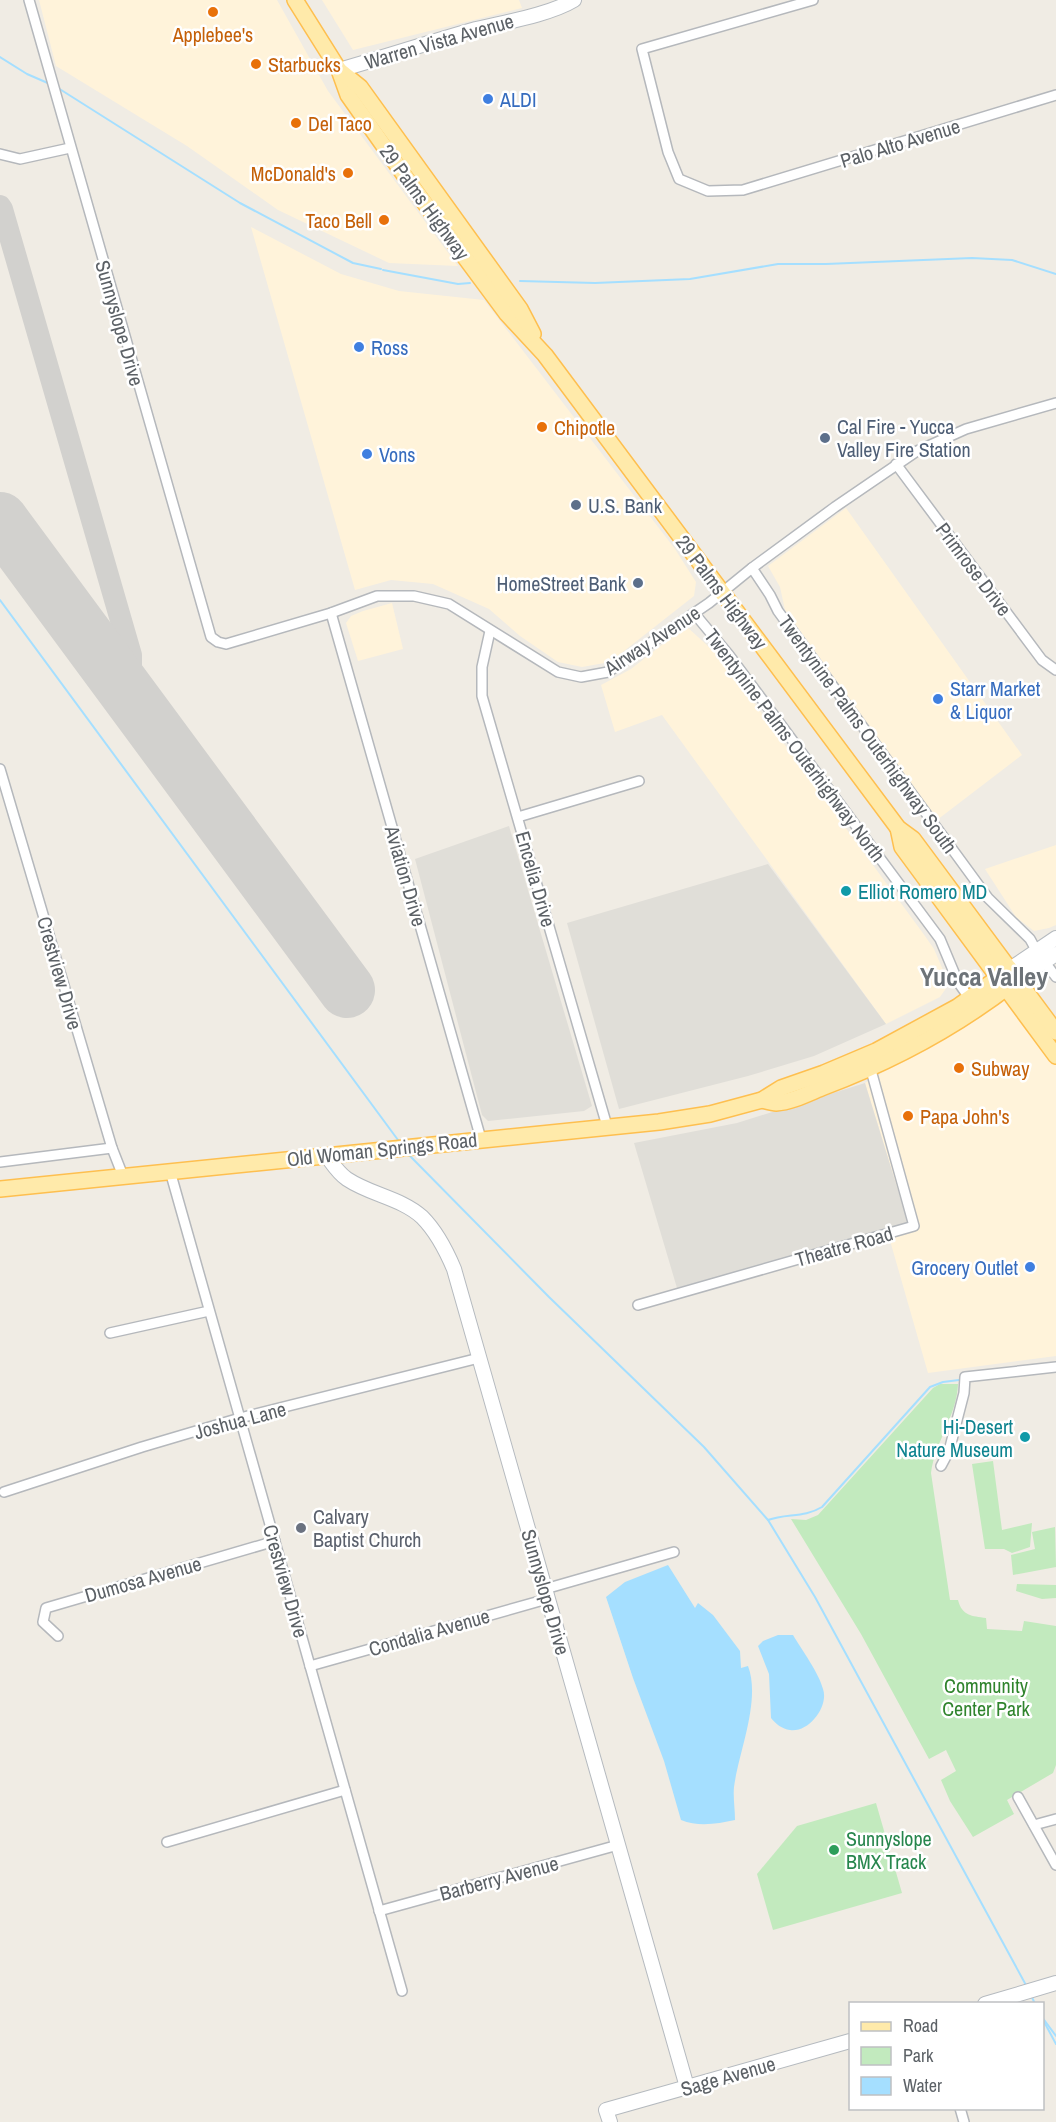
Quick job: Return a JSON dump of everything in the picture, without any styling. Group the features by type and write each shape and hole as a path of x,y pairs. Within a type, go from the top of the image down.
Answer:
{"main road":[{"name":"29 Palms Highway","path":"295,0 339,70 360,87 520,309 545,355 898,828 902,847 1008,979 1056,1032"},
{"name":"29 Palms Highway","path":"1008,979 1056,1056"},
{"name":"Old Woman Springs Road","path":"869,1062 908,1035 1008,979"},
{"name":"Old Woman Springs Road","path":"0,1189 659,1122 710,1114 762,1100 775,1103 802,1096 869,1062 935,1035 1008,979"}],"street":[{"name":"Sunnyslope Drive","path":"29,0 211,637 218,642"},
{"name":"Warren Vista Avenue","path":"339,70 405,52 430,42 549,10 574,0"},
{"name":"Palo Alto Avenue","path":"813,0 642,49 668,152 680,179 708,191 743,190 1056,95"},
{"path":"0,154 20,159 70,148"},
{"name":"Airway Avenue","path":"218,642 226,644 331,613 377,596 414,596 449,604 558,672 581,677 596,676 608,672 723,593 752,568 896,464 919,450 966,429 1056,403"},
{"name":"Primrose Drive","path":"896,464 1042,660 1056,670"},
{"name":"Twentynine Palms Outerhighway South","path":"752,568 770,595 777,611 988,898 1046,955 1056,977"},
{"name":"Aviation Drive","path":"331,613 481,1139"},
{"name":"Twentynine Palms Outerhighway North","path":"694,613 729,655 940,939 958,982 970,999"},
{"name":"Encelia Drive","path":"490,631 482,668 482,696 607,1126"},
{"name":"Crestview Drive","path":"0,769 112,1148 123,1176"},
{"path":"518,817 639,782"},
{"path":"1008,979 1046,955 1056,938"},
{"name":"Theatre Road","path":"638,1305 914,1226 869,1062"},
{"path":"0,1162 112,1148"},
{"name":"Sunnyslope Drive","path":"326,1155 345,1178 400,1202 420,1216 432,1228 446,1250 454,1269 687,2087"},
{"name":"Crestview Drive","path":"170,1171 402,1991"},
{"path":"110,1333 209,1311"},
{"name":"Joshua Lane","path":"4,1492 142,1447 240,1419 479,1358"},
{"path":"941,1466 949,1451 964,1393 965,1377 1056,1367"},
{"name":"Dumosa Avenue","path":"58,1636 43,1622 46,1608 274,1541"},
{"name":"Condalia Avenue","path":"310,1666 546,1594 674,1552"},
{"path":"167,1842 345,1790"},
{"path":"1018,1797 1056,1865"},
{"path":"1034,1825 1056,1819"},
{"name":"Barberry Avenue","path":"379,1911 618,1845"},
{"path":"992,2002 1050,1985"},
{"name":"Sage Avenue","path":"608,2116 687,2087 849,2041"}],"shaded area":[{"path":"39,0 277,0 328,91 458,266 389,263 278,210 187,146 56,66"},
{"path":"322,0 519,0 522,8 353,50"},
{"path":"251,227 341,274 399,291 484,300 675,549 696,582 694,596 610,662 582,667 558,662 520,636 489,609 433,584 391,580 355,590"},
{"path":"846,508 1022,755 937,820 785,610 780,587 768,566"},
{"path":"392,603 403,649 358,661 346,623 351,616"},
{"path":"686,626 721,658 934,949 949,984 940,997 886,1024 662,715 615,732 601,685 631,669"},
{"path":"509,826 592,1106 584,1111 488,1121 482,1115 415,859"},
{"path":"1056,845 1056,925 1034,931 1016,917 985,869"},
{"path":"768,864 886,1024 814,1056 748,1076 619,1109 567,923"},
{"path":"1006,997 1056,1064 1056,1356 928,1373 887,1230 908,1223 865,1083"},
{"path":"865,1083 908,1223 677,1288 634,1143 737,1123"}],"green space":[{"name":"Community Center Park","path":"940,1384 958,1384 954,1407 937,1450 931,1473 950,1600 958,1600 962,1609 968,1614 986,1618 987,1629 1022,1631 1024,1621 1056,1626 1056,1765 1053,1773 1007,1800 1014,1814 973,1837 950,1801 941,1780 956,1771 946,1750 929,1759 861,1634 791,1519 806,1520 818,1515 933,1388"},
{"path":"993,1461 1002,1530 1032,1523 1030,1547 1012,1553 1004,1549 985,1549 972,1464"},
{"path":"1055,1527 1056,1567 1013,1575 1011,1555 1035,1549 1032,1532"},
{"path":"1017,1584 1056,1585 1056,1598 1042,1599 1016,1591"},
{"name":"Sunnyslope BMX Track","path":"876,1803 902,1893 773,1930 757,1874 797,1826"}],"water":[{"path":"668,1565 695,1608 698,1603 713,1615 740,1651 741,1668 748,1666 751,1679 751,1710 734,1787 735,1820 701,1824 681,1820 664,1761 606,1597 625,1582"},
{"path":"778,1635 793,1635 814,1669 823,1689 823,1703 816,1717 797,1730 784,1729 771,1718 769,1674 758,1646 763,1641"}],"waterway":[{"path":"0,57 27,74 50,84"},
{"path":"58,88 240,203 353,263 381,269"},
{"path":"520,281 595,283 690,279 778,264 972,258 1012,260 1056,274"},
{"path":"383,270 458,284 470,283"},
{"path":"0,600 398,1140"},
{"path":"409,1155 549,1297 704,1447 768,1520 815,1597 1027,1987"},
{"path":"768,1520 808,1513 822,1507 930,1387 943,1382 959,1380"},
{"path":"1031,1995 1034,2002"},
{"path":"1044,2020 1056,2036"},
{"path":"1044,2022 1056,2044"}],"taxiway":[{"path":"0,206 131,655 131,675 121,684"}],"runway":[{"path":"0,520 347,990"}],"place":[{"name":"Applebee's","path":"213,12"},
{"name":"Starbucks","path":"256,64"},
{"name":"ALDI","path":"488,99"},
{"name":"Del Taco","path":"296,123"},
{"name":"McDonald's","path":"348,173"},
{"name":"Taco Bell","path":"384,220"},
{"name":"Ross","path":"359,347"},
{"name":"Chipotle","path":"542,427"},
{"name":"Cal Fire - Yucca Valley Fire Station","path":"825,438"},
{"name":"Vons","path":"367,454"},
{"name":"U.S. Bank","path":"576,505"},
{"name":"HomeStreet Bank","path":"638,583"},
{"name":"Starr Market & Liquor","path":"938,699"},
{"name":"Elliot Romero MD","path":"846,891"},
{"name":"Subway","path":"959,1068"},
{"name":"Papa John's","path":"908,1116"},
{"name":"Grocery Outlet","path":"1030,1267"},
{"name":"Hi-Desert Nature Museum","path":"1025,1437"},
{"name":"Calvary Baptist Church","path":"301,1528"},
{"name":"Sunnyslope BMX Track","path":"834,1850"}],"district":[{"name":"Yucca Valley","path":"984,976"}]}
